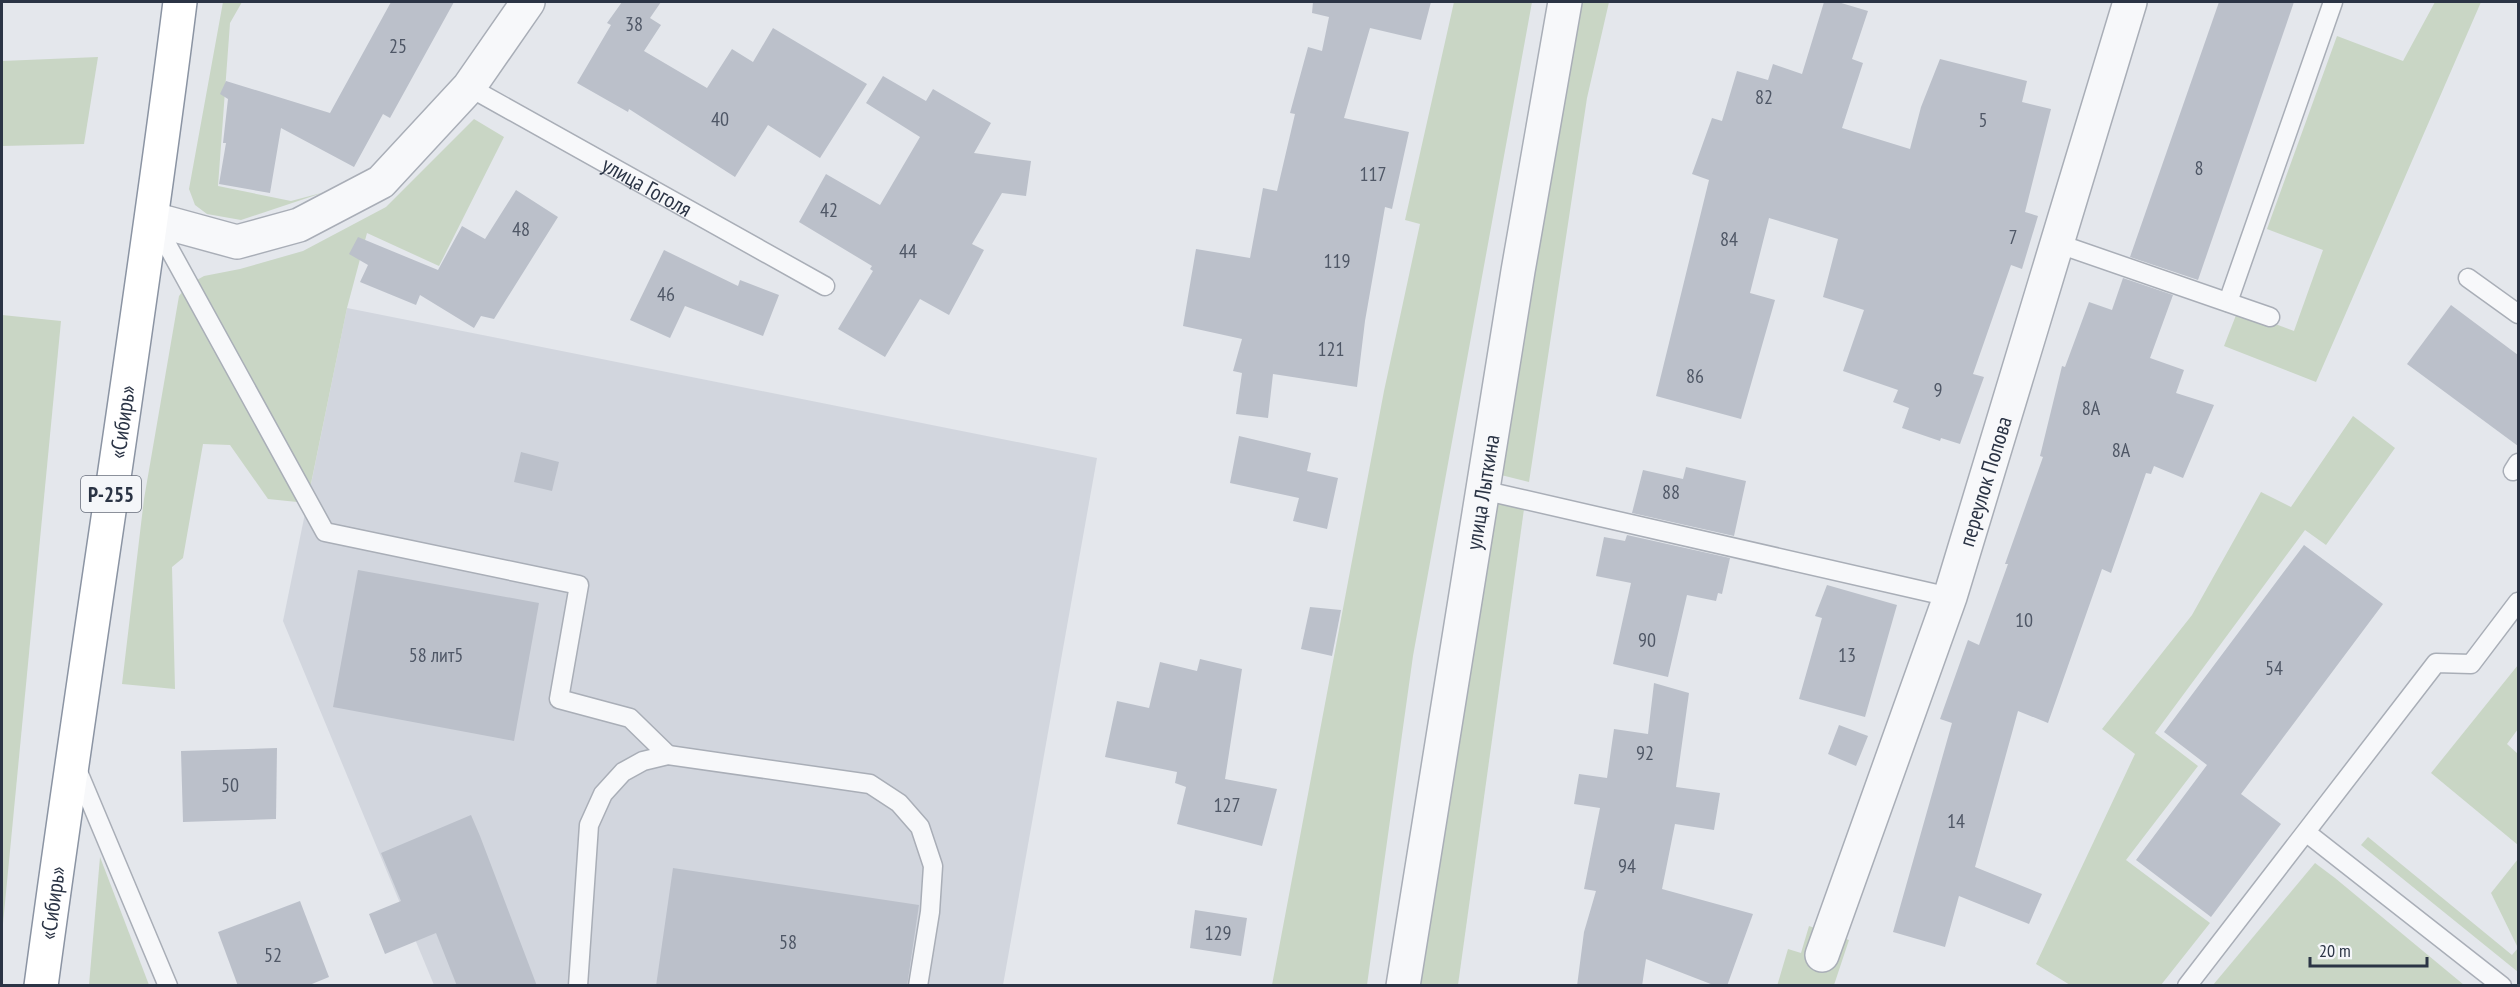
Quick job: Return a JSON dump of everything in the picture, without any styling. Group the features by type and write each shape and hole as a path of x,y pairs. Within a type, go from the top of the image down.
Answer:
{"highway":[{"name":"«Сибирь»","path":"40,986 153,219 180,2"}],"street":[{"path":"153,219 237,242 299,225 381,182 468,87 528,2"},
{"name":"улица Лыткина","path":"1402,986 1518,271 1565,2"},
{"name":"переулок Попова","path":"1822,955 1950,597 2059,244 2130,2"}],"lane":[{"path":"2228,302 2333,2"},
{"name":"улица Гоголя","path":"468,87 825,286"},
{"path":"153,219 325,532 579,585 559,699 630,718 668,755"},
{"path":"2059,244 2270,317"},
{"path":"2468,278 2518,314"},
{"path":"1482,490 1950,597"},
{"path":"2187,986 2436,663 2471,664 2518,602"},
{"path":"578,986 589,825 603,794 623,772 643,761 668,755 870,784 899,803 920,827 933,867 930,912 918,986"},
{"path":"72,757 168,986"},
{"path":"2307,833 2502,986"}],"shaded area":[{"path":"347,308 1097,458 1003,985 434,985 283,621"}],"green space":[{"path":"223,2 242,2 230,23 218,186 291,201 325,192 241,220 207,214 195,205 189,189"},
{"path":"1454,2 1532,2 1413,656 1367,985 1272,985 1384,391 1420,224 1405,220"},
{"path":"1580,2 1609,2 1587,98 1529,482 1501,475 1546,190"},
{"path":"2435,2 2481,2 2316,382 2224,346 2238,310 2294,331 2323,250 2267,229 2337,36 2403,61"},
{"path":"98,57 84,144 2,146 2,61"},
{"path":"474,119 504,137 439,266 367,233 347,308 307,503 268,499 230,445 203,444 183,558 172,567 175,689 122,684 144,499 179,296 188,285 204,276 240,269 303,251 386,207"},
{"path":"2,315 61,321 2,934"},
{"path":"2353,416 2395,448 2326,545 2305,530 2155,733 2198,766 2126,860 2210,923 2161,985 2070,985 2036,964 2135,754 2102,729 2192,615 2261,492 2291,507"},
{"path":"1495,503 1524,509 1458,985 1420,986"},
{"path":"2518,665 2518,729 2507,744 2518,754 2518,845 2431,773"},
{"path":"2368,837 2512,955 2518,948 2518,972 2361,845"},
{"path":"100,857 149,985 89,985"},
{"path":"2518,859 2518,948 2491,893"},
{"path":"2315,863 2335,878 2464,985 2213,985"},
{"path":"1809,926 1849,940 1834,985 1777,986 1788,949 1801,953"}],"building":[{"path":"391,2 454,2 390,118 383,114 354,167 281,128 270,193 219,184 226,143 223,143 228,99 220,94 226,81 330,113"},
{"path":"622,2 661,2 650,18 661,25 644,51 707,88 732,49 753,62 773,28 867,84 820,158 768,125 735,177 629,109 628,112 577,83 611,25 607,23"},
{"path":"1313,2 1431,2 1421,40 1370,28 1344,118 1409,132 1392,209 1385,207 1365,321 1357,387 1273,374 1268,418 1236,414 1242,373 1233,371 1242,339 1183,326 1196,249 1250,258 1263,188 1277,191 1295,114 1290,113 1308,47 1322,51 1329,17 1312,13"},
{"path":"1824,2 1838,2 1868,11 1852,59 1863,63 1842,128 1910,149 1921,107 1940,59 2027,81 2022,102 2051,109 2025,212 2038,216 2022,269 2011,265 1973,374 1984,377 1960,444 1941,438 1940,441 1902,428 1909,408 1893,402 1898,390 1843,371 1864,310 1823,297 1838,239 1769,218 1750,293 1775,300 1741,419 1656,396 1709,180 1692,174 1712,118 1722,121 1737,71 1768,80 1773,64 1802,74"},
{"path":"2219,2 2294,2 2198,280 2130,257"},
{"path":"883,76 926,101 933,89 991,123 974,153 1031,161 1026,196 1002,193 972,244 984,250 949,315 920,299 885,357 838,329 873,271 870,269 872,266 799,222 826,174 880,205 920,137 866,103"},
{"path":"516,190 558,217 494,319 481,316 474,328 420,295 416,305 360,282 368,265 349,254 358,237 438,270 462,226 485,239"},
{"path":"664,250 738,286 740,280 779,295 763,336 685,306 670,338 630,320"},
{"path":"2123,278 2173,295 2150,358 2184,370 2176,393 2214,405 2183,478 2154,466 2151,474 2146,473 2111,573 2102,569 2048,723 2018,711 1975,867 2042,894 2029,924 1959,896 1945,947 1893,932 1952,723 1940,719 1968,640 1979,645 2008,564 2005,564 2043,457 2040,456 2062,366 2065,367 2089,302 2112,310"},
{"path":"2451,305 2518,355 2518,446 2407,364"},
{"path":"1239,436 1311,453 1307,471 1338,478 1327,529 1293,521 1299,498 1230,483"},
{"path":"521,452 559,462 552,491 514,482"},
{"path":"1686,467 1746,481 1734,536 1632,513 1643,470 1683,479"},
{"path":"1627,535 1730,558 1722,594 1718,593 1716,601 1687,595 1668,677 1613,664 1631,583 1596,576 1604,537 1625,541"},
{"path":"2304,545 2383,604 2241,794 2281,824 2211,917 2136,860 2207,765 2164,732"},
{"path":"358,570 539,603 514,741 333,707"},
{"path":"1827,585 1897,605 1865,717 1799,699 1822,618 1815,616"},
{"path":"1310,607 1341,610 1332,656 1301,649"},
{"path":"1200,659 1242,669 1225,779 1277,789 1262,846 1177,824 1186,787 1175,783 1177,772 1105,757 1117,701 1149,708 1160,662 1197,671"},
{"path":"1654,683 1689,693 1676,787 1720,793 1714,830 1675,824 1662,889 1753,914 1727,986 1716,986 1646,959 1642,986 1577,986 1584,932 1596,891 1584,889 1600,808 1574,804 1579,774 1607,778 1614,729 1648,734"},
{"path":"1839,725 1868,736 1856,766 1828,754"},
{"path":"277,748 276,819 183,822 181,751"},
{"path":"471,815 537,986 457,986 436,933 385,954 369,914 401,901 381,853"},
{"path":"673,868 919,905 907,986 656,986"},
{"path":"300,901 329,977 307,986 238,986 218,932"},
{"path":"1195,910 1247,918 1241,956 1190,948"}]}
